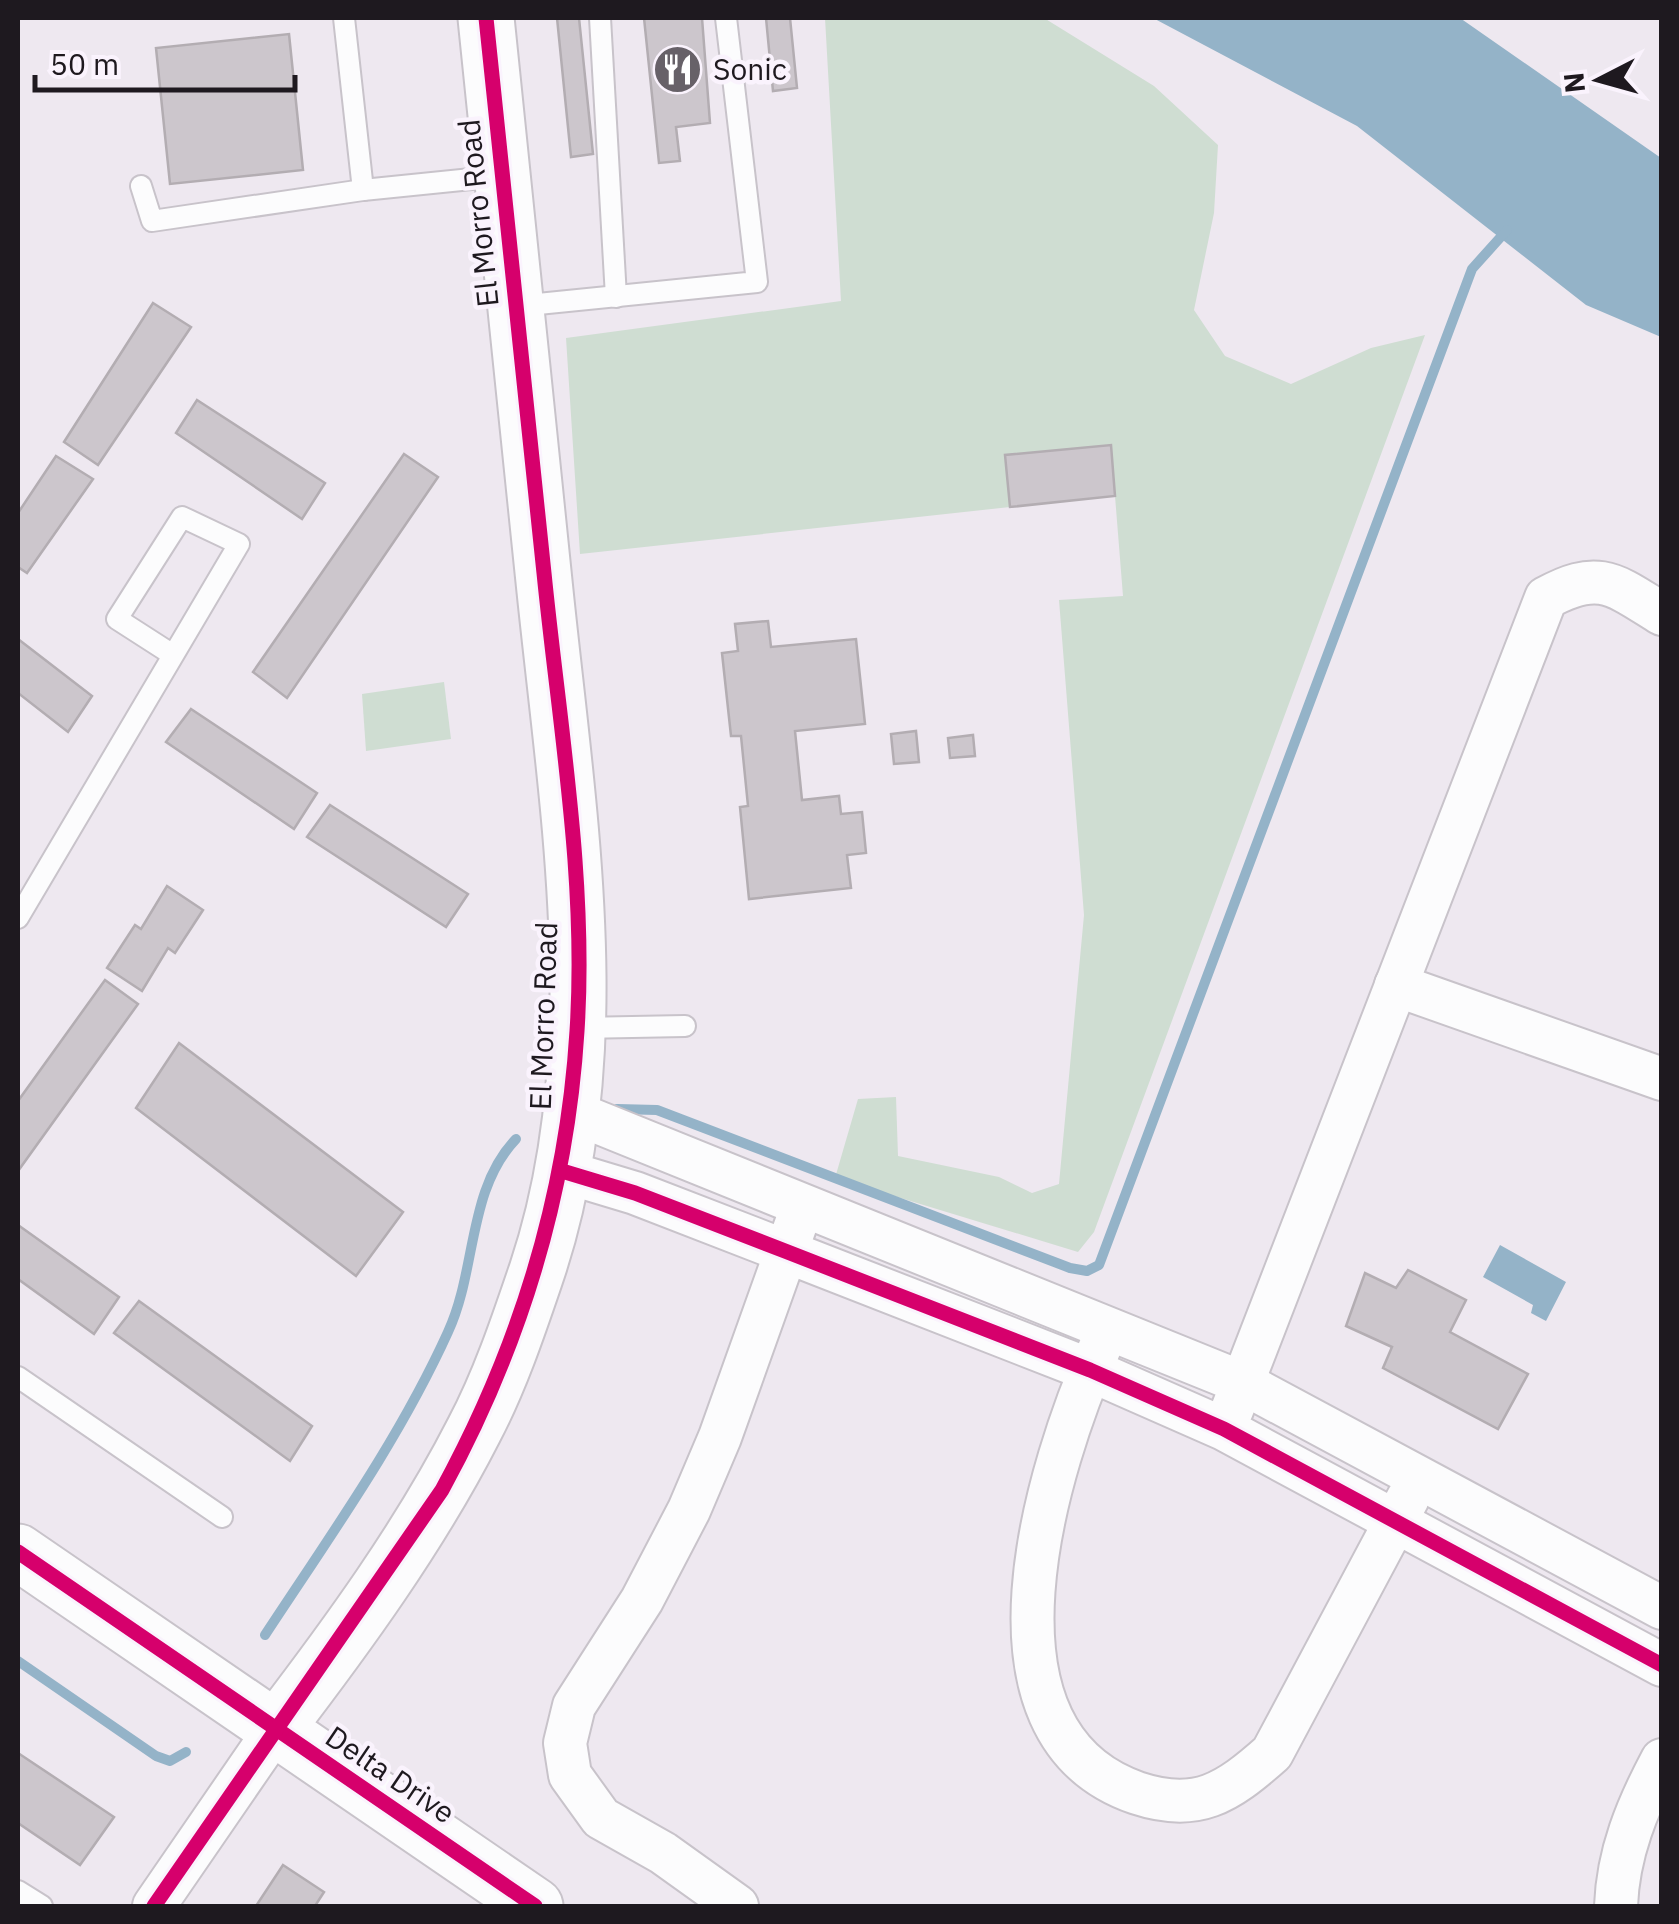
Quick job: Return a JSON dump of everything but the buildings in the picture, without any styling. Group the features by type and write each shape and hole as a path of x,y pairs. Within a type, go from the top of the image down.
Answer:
{"street":[{"name":"El Morro Road","path":"154,1906 442,1490 477,1425 538,1268 562,1170 578,1028 574,870 486,18"},
{"path":"1224,1429 1546,598 1578,581 1611,582 1662,614"},
{"path":"1396,985 1662,1079"},
{"path":"570,1112 1244,1383 1662,1608"},
{"path":"562,1170 635,1193 1090,1370 1224,1429 1662,1665"},
{"path":"737,1906 664,1853 601,1818 570,1775 565,1743 574,1706 642,1600 689,1510 720,1436 803,1204"},
{"path":"1108,1330 1056,1470 1035,1563 1032,1624 1037,1679 1060,1731 1088,1767 1121,1787 1164,1802 1208,1800 1243,1779 1272,1753 1419,1475"},
{"name":"Delta Drive","path":"18,1552 535,1906"},
{"path":"1616,1906 1617,1877 1631,1825 1662,1760"}],"lane":[{"path":"344,18 363,190"},
{"path":"600,18 616,297"},
{"path":"516,306 757,282 726,18"},
{"path":"141,186 152,221 363,190 503,176"},
{"path":"18,918 174,655 239,544 182,517 117,619 174,655"},
{"path":"578,1028 685,1026"},
{"path":"18,1377 222,1517"},
{"path":"18,1891 42,1906"}],"shaded area":[{"path":"825,18 1044,18 1154,86 1218,145 1214,213 1194,310 1225,356 1291,384 1371,348 1425,335 1094,1232 1078,1252 835,1178 858,1099 896,1097 898,1156 999,1177 1032,1193 1059,1184 1084,915 1059,600 1123,596 1111,446 1010,507 580,554 566,338 841,301"},
{"path":"444,682 451,739 366,751 362,694"}],"water":[{"path":"1153,18 1460,18 1661,158 1661,337 1586,305 1357,126"},
{"path":"1500,1245 1566,1282 1546,1321 1531,1313 1533,1305 1483,1277"}],"waterway":[{"path":"617,1109 657,1110 1070,1268 1087,1271 1099,1265 1472,269 1507,230"},
{"path":"265,1635 362,1487 429,1372 457,1308 489,1182 516,1139"},
{"path":"18,1661 156,1756 170,1761 186,1752"}],"cycle path":[{"path":"154,1906 442,1490 495,1381 516,1325 535,1268 563,1151 577,1031 575,859 486,18"},
{"path":"562,1171 635,1193 785,1251 1090,1370 1224,1429 1662,1665"},
{"path":"18,1552 535,1906"}],"place":[{"name":"Sonic","path":"678,70"}]}
